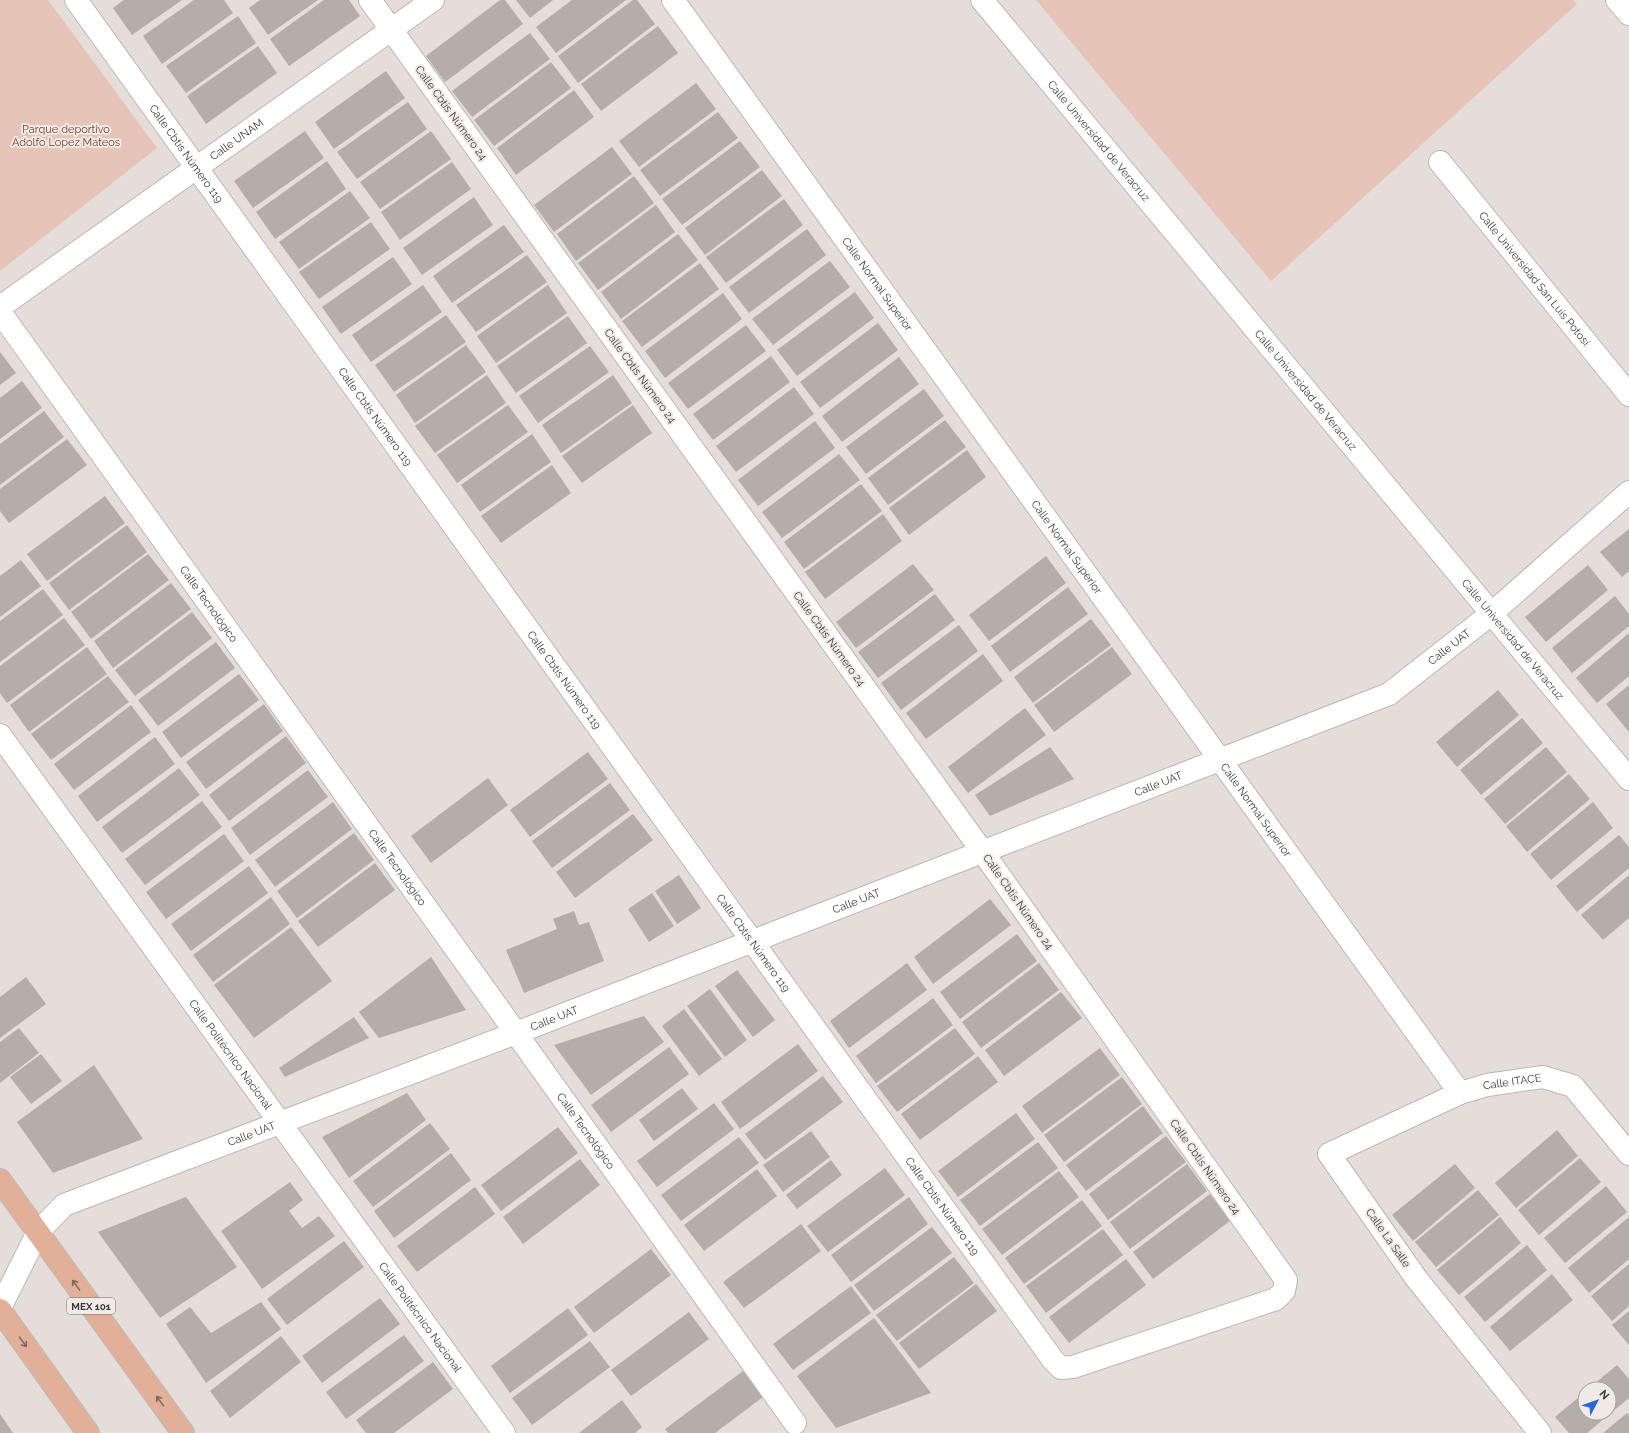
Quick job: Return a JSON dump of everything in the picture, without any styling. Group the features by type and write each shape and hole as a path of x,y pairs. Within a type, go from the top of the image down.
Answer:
{"main road":[{"name":"MEX 101","path":"0,1180 183,1433"},
{"path":"0,1309 88,1433"}],"street":[{"name":"Calle Cbtis Número 119","path":"76,0 1053,1360"},
{"name":"Calle Cbtis Número 24","path":"370,0 982,851 1286,1280 1284,1291 1276,1299 1073,1367 1061,1368 1053,1360"},
{"name":"Calle UNAM","path":"0,307 392,31 433,0"},
{"name":"Calle Normal Superior","path":"673,0 1460,1093"},
{"name":"Calle Universidad de Veracruz","path":"982,0 1629,780"},
{"path":"1617,0 1629,14"},
{"name":"Calle Universidad San Luis Potosí","path":"1440,162 1629,395"},
{"name":"Calle Tecnológico","path":"0,312 795,1423"},
{"name":"Calle UAT","path":"0,1309 38,1232 64,1205 516,1033 1390,694 1491,614 1629,492"},
{"name":"Calle Politécnico Nacional","path":"0,735 504,1433"},
{"name":"Calle ITACE","path":"1460,1093 1487,1085 1543,1077 1573,1086 1629,1154"},
{"name":"Calle La Salle","path":"1460,1093 1329,1154 1416,1278 1540,1433"}],"green space":[{"name":"Parque deportivo Adolfo Lopez Mateos","path":"0,0 48,0 157,148 0,271"},
{"path":"1036,0 1573,0 1577,4 1271,281"}],"building":[{"path":"124,0 182,0 132,35 113,8"},
{"path":"194,0 224,0 233,13 162,64 143,36"},
{"path":"260,0 318,0 268,35 249,8"},
{"path":"324,0 349,0 360,16 289,66 270,39"},
{"path":"500,0 505,0 523,24 445,82 426,56"},
{"path":"516,0 553,0 530,18"},
{"path":"572,0 626,0 556,53 536,27"},
{"path":"633,0 637,0 655,24 578,83 558,56"},
{"path":"238,16 256,43 186,93 166,66"},
{"path":"658,26 678,53 601,111 581,84"},
{"path":"530,33 550,59 472,117 452,91"},
{"path":"258,46 277,73 206,124 187,96"},
{"path":"551,62 571,88 494,146 474,120"},
{"path":"386,71 405,98 334,149 315,122"},
{"path":"696,83 716,109 639,167 619,141"},
{"path":"574,90 594,117 516,175 497,148"},
{"path":"408,102 427,129 357,179 337,152"},
{"path":"718,112 738,138 660,196 640,170"},
{"path":"305,131 324,158 253,208 234,181"},
{"path":"431,131 451,159 380,209 360,182"},
{"path":"740,141 760,167 682,225 662,199"},
{"path":"612,147 632,174 554,232 534,205"},
{"path":"327,161 346,189 275,239 256,212"},
{"path":"452,162 471,189 400,240 381,212"},
{"path":"762,170 782,196 705,255 685,228"},
{"path":"634,176 654,203 576,261 557,234"},
{"path":"350,191 370,218 299,269 279,242"},
{"path":"474,197 493,225 422,275 403,248"},
{"path":"784,199 803,225 726,283 706,257"},
{"path":"656,205 675,232 598,290 578,263"},
{"path":"371,222 390,249 319,299 299,272"},
{"path":"504,225 524,252 452,303 433,276"},
{"path":"807,229 826,255 749,313 729,287"},
{"path":"678,234 698,260 621,319 601,292"},
{"path":"527,255 547,282 476,332 456,305"},
{"path":"393,257 412,284 341,334 322,307"},
{"path":"830,261 850,287 773,345 752,319"},
{"path":"700,263 719,289 642,347 622,321"},
{"path":"423,285 442,312 371,362 352,335"},
{"path":"548,285 567,313 496,363 477,336"},
{"path":"855,292 874,318 797,376 777,350"},
{"path":"723,293 742,319 665,378 645,351"},
{"path":"446,315 466,342 394,392 375,365"},
{"path":"568,316 587,343 516,393 497,366"},
{"path":"878,323 898,350 820,408 800,382"},
{"path":"746,325 766,351 688,409 668,383"},
{"path":"466,345 486,372 415,423 396,395"},
{"path":"590,346 609,372 538,423 519,396"},
{"path":"0,352 16,373 0,385"},
{"path":"771,356 790,382 713,440 693,414"},
{"path":"899,357 919,384 842,442 822,416"},
{"path":"487,375 506,403 435,453 415,426"},
{"path":"613,375 632,403 561,453 542,425"},
{"path":"22,381 42,408 0,439 0,398"},
{"path":"794,387 814,414 736,472 716,446"},
{"path":"924,389 944,416 866,474 846,447"},
{"path":"508,405 528,432 457,483 437,455"},
{"path":"633,405 652,433 582,483 562,456"},
{"path":"44,411 64,437 0,485 0,444"},
{"path":"945,420 966,447 888,505 868,478"},
{"path":"815,421 835,448 758,506 738,480"},
{"path":"532,434 551,462 480,512 461,485"},
{"path":"67,439 87,465 9,523 0,511 0,489"},
{"path":"967,450 986,477 909,535 889,508"},
{"path":"839,454 860,480 782,538 762,512"},
{"path":"552,465 571,493 501,543 481,516"},
{"path":"861,484 882,511 804,569 784,542"},
{"path":"105,496 125,523 47,581 27,554"},
{"path":"883,514 902,541 825,599 805,572"},
{"path":"127,525 147,552 69,610 49,583"},
{"path":"1629,529 1629,571 1622,577 1600,552"},
{"path":"148,554 169,580 91,639 71,612"},
{"path":"1046,556 1066,583 989,641 969,615"},
{"path":"21,560 41,586 0,617 0,576"},
{"path":"913,564 934,590 856,648 836,622"},
{"path":"1588,565 1608,590 1546,642 1525,617"},
{"path":"171,583 191,609 113,668 94,641"},
{"path":"1068,587 1088,614 1010,672 991,646"},
{"path":"43,589 63,615 0,662 0,621"},
{"path":"935,594 955,620 878,678 858,652"},
{"path":"1615,596 1629,614 1629,626 1572,673 1552,648"},
{"path":"192,612 212,638 135,696 115,670"},
{"path":"64,618 85,645 7,703 0,693 0,666"},
{"path":"1091,619 1111,645 1033,703 1014,677"},
{"path":"959,625 978,651 901,710 881,683"},
{"path":"1629,633 1629,676 1597,703 1576,678"},
{"path":"216,642 235,668 158,726 138,700"},
{"path":"87,647 107,674 29,732 10,705"},
{"path":"1112,647 1132,674 1054,732 1034,705"},
{"path":"983,654 1003,681 926,739 906,713"},
{"path":"239,674 259,700 181,758 162,732"},
{"path":"108,676 129,702 51,760 31,734"},
{"path":"1629,685 1629,732 1606,704"},
{"path":"1498,690 1519,715 1457,767 1436,742"},
{"path":"264,704 283,731 206,789 186,762"},
{"path":"131,705 151,732 74,790 54,764"},
{"path":"1025,708 1046,735 968,793 948,767"},
{"path":"1522,718 1543,743 1481,795 1460,770"},
{"path":"286,736 306,763 229,821 209,795"},
{"path":"155,737 175,764 97,822 78,796"},
{"path":"1050,747 1074,779 990,816 975,795"},
{"path":"1546,747 1567,772 1505,824 1484,799"},
{"path":"588,752 608,779 530,837 510,810"},
{"path":"179,768 200,795 122,853 102,827"},
{"path":"308,770 328,797 250,855 231,828"},
{"path":"1569,774 1590,799 1527,852 1506,826"},
{"path":"488,778 508,805 431,863 411,836"},
{"path":"610,783 630,810 552,868 532,841"},
{"path":"202,801 222,827 145,885 125,859"},
{"path":"333,802 352,829 275,887 255,860"},
{"path":"1593,802 1613,828 1551,880 1530,854"},
{"path":"633,814 653,840 575,898 556,872"},
{"path":"354,833 374,860 297,918 277,891"},
{"path":"224,834 244,861 166,919 146,892"},
{"path":"1619,835 1629,847 1629,868 1577,912 1556,886"},
{"path":"375,863 395,890 318,947 298,921"},
{"path":"249,866 268,893 191,951 171,924"},
{"path":"679,875 701,908 677,924 655,891"},
{"path":"1629,875 1629,918 1603,940 1581,915"},
{"path":"652,893 674,926 649,942 628,909"},
{"path":"271,897 290,924 213,982 193,955"},
{"path":"990,899 1011,925 933,984 914,957"},
{"path":"574,911 579,925 589,922 604,961 524,993 506,950 557,929 553,919"},
{"path":"291,927 332,981 254,1038 214,985"},
{"path":"1017,934 1037,961 960,1019 940,992"},
{"path":"431,957 466,1010 379,1038 359,1012"},
{"path":"907,963 927,990 849,1048 830,1021"},
{"path":"1039,963 1059,990 981,1048 962,1022"},
{"path":"737,970 775,1020 753,1037 715,986"},
{"path":"26,977 46,1004 0,1038 0,997"},
{"path":"710,989 747,1040 725,1057 687,1006"},
{"path":"1061,992 1082,1018 1004,1076 985,1050"},
{"path":"933,998 953,1025 876,1083 856,1056"},
{"path":"684,1009 722,1059 699,1076 662,1026"},
{"path":"644,1016 664,1042 591,1095 554,1045"},
{"path":"354,1017 369,1038 285,1077 279,1068"},
{"path":"19,1028 39,1053 0,1083 0,1042"},
{"path":"955,1028 975,1054 897,1112 877,1086"},
{"path":"798,1044 818,1071 740,1129 721,1102"},
{"path":"669,1047 689,1074 611,1132 591,1105"},
{"path":"1100,1048 1120,1075 1042,1133 1022,1106"},
{"path":"41,1054 62,1081 31,1104 10,1077"},
{"path":"978,1056 998,1082 920,1140 901,1114"},
{"path":"94,1065 143,1139 53,1173 17,1122"},
{"path":"823,1076 843,1102 765,1160 745,1134"},
{"path":"1122,1077 1142,1104 1064,1162 1044,1135"},
{"path":"682,1088 698,1109 654,1141 639,1120"},
{"path":"407,1093 426,1120 349,1178 322,1137"},
{"path":"714,1103 734,1129 657,1187 637,1161"},
{"path":"1143,1106 1163,1133 1086,1191 1066,1165"},
{"path":"1016,1113 1035,1139 958,1197 938,1171"},
{"path":"430,1123 450,1149 373,1207 353,1181"},
{"path":"558,1127 578,1153 501,1211 481,1185"},
{"path":"1557,1130 1578,1156 1516,1208 1495,1183"},
{"path":"811,1131 830,1157 783,1192 763,1165"},
{"path":"1166,1136 1186,1162 1108,1220 1089,1194"},
{"path":"739,1137 759,1163 681,1221 661,1195"},
{"path":"1038,1142 1058,1168 980,1226 960,1200"},
{"path":"451,1153 471,1180 394,1238 374,1211"},
{"path":"1580,1158 1601,1182 1539,1235 1518,1210"},
{"path":"580,1159 600,1185 523,1244 503,1217"},
{"path":"831,1160 842,1175 797,1209 786,1195"},
{"path":"1187,1164 1207,1191 1130,1249 1110,1222"},
{"path":"1455,1164 1475,1188 1413,1241 1392,1215"},
{"path":"885,1168 905,1195 828,1252 807,1226"},
{"path":"757,1169 777,1196 704,1251 684,1225"},
{"path":"1059,1171 1079,1197 1002,1255 982,1229"},
{"path":"290,1182 303,1200 289,1211 302,1228 319,1216 335,1236 262,1289 221,1231"},
{"path":"1606,1186 1627,1212 1565,1263 1544,1238"},
{"path":"475,1187 495,1214 417,1272 397,1246"},
{"path":"1478,1190 1499,1215 1436,1267 1415,1242"},
{"path":"1210,1194 1230,1221 1153,1279 1133,1252"},
{"path":"186,1197 237,1267 160,1318 98,1232"},
{"path":"909,1197 928,1224 851,1282 831,1255"},
{"path":"1082,1200 1102,1226 1024,1284 1005,1258"},
{"path":"1500,1217 1521,1243 1459,1295 1437,1270"},
{"path":"1629,1217 1629,1259 1589,1293 1568,1268"},
{"path":"801,1224 821,1251 744,1308 723,1282"},
{"path":"932,1227 952,1253 874,1311 854,1285"},
{"path":"1103,1229 1123,1255 1046,1313 1026,1286"},
{"path":"344,1241 364,1267 287,1325 267,1299"},
{"path":"1527,1245 1547,1270 1485,1322 1464,1297"},
{"path":"651,1249 671,1275 594,1333 574,1307"},
{"path":"954,1257 974,1283 897,1341 876,1315"},
{"path":"1126,1259 1146,1285 1069,1343 1049,1317"},
{"path":"1629,1264 1629,1306 1612,1321 1591,1296"},
{"path":"1552,1274 1573,1300 1510,1351 1490,1327"},
{"path":"976,1284 997,1311 919,1369 899,1343"},
{"path":"851,1286 871,1313 793,1370 773,1344"},
{"path":"380,1298 400,1324 322,1383 302,1356"},
{"path":"261,1302 281,1329 206,1383 166,1324 190,1307 211,1333"},
{"path":"568,1308 588,1335 510,1393 491,1366"},
{"path":"1629,1311 1629,1345 1612,1325"},
{"path":"689,1312 709,1339 631,1396 611,1370"},
{"path":"874,1318 931,1393 836,1428 797,1376"},
{"path":"404,1335 424,1361 346,1419 326,1392"},
{"path":"281,1336 301,1362 230,1418 210,1391"},
{"path":"590,1341 610,1367 532,1425 512,1398"},
{"path":"433,1362 453,1389 394,1433 366,1433 356,1420"},
{"path":"1617,1365 1629,1379 1629,1398 1617,1408 1617,1381 1598,1381"},
{"path":"743,1371 763,1397 715,1433 668,1433 665,1429"},
{"path":"1577,1399 1577,1421 1601,1421 1587,1433 1569,1433 1555,1417"},
{"path":"622,1400 642,1427 635,1433 579,1433"},
{"path":"1627,1413 1629,1415 1629,1433 1603,1433"},
{"path":"0,1414 13,1433 0,1433"}]}
